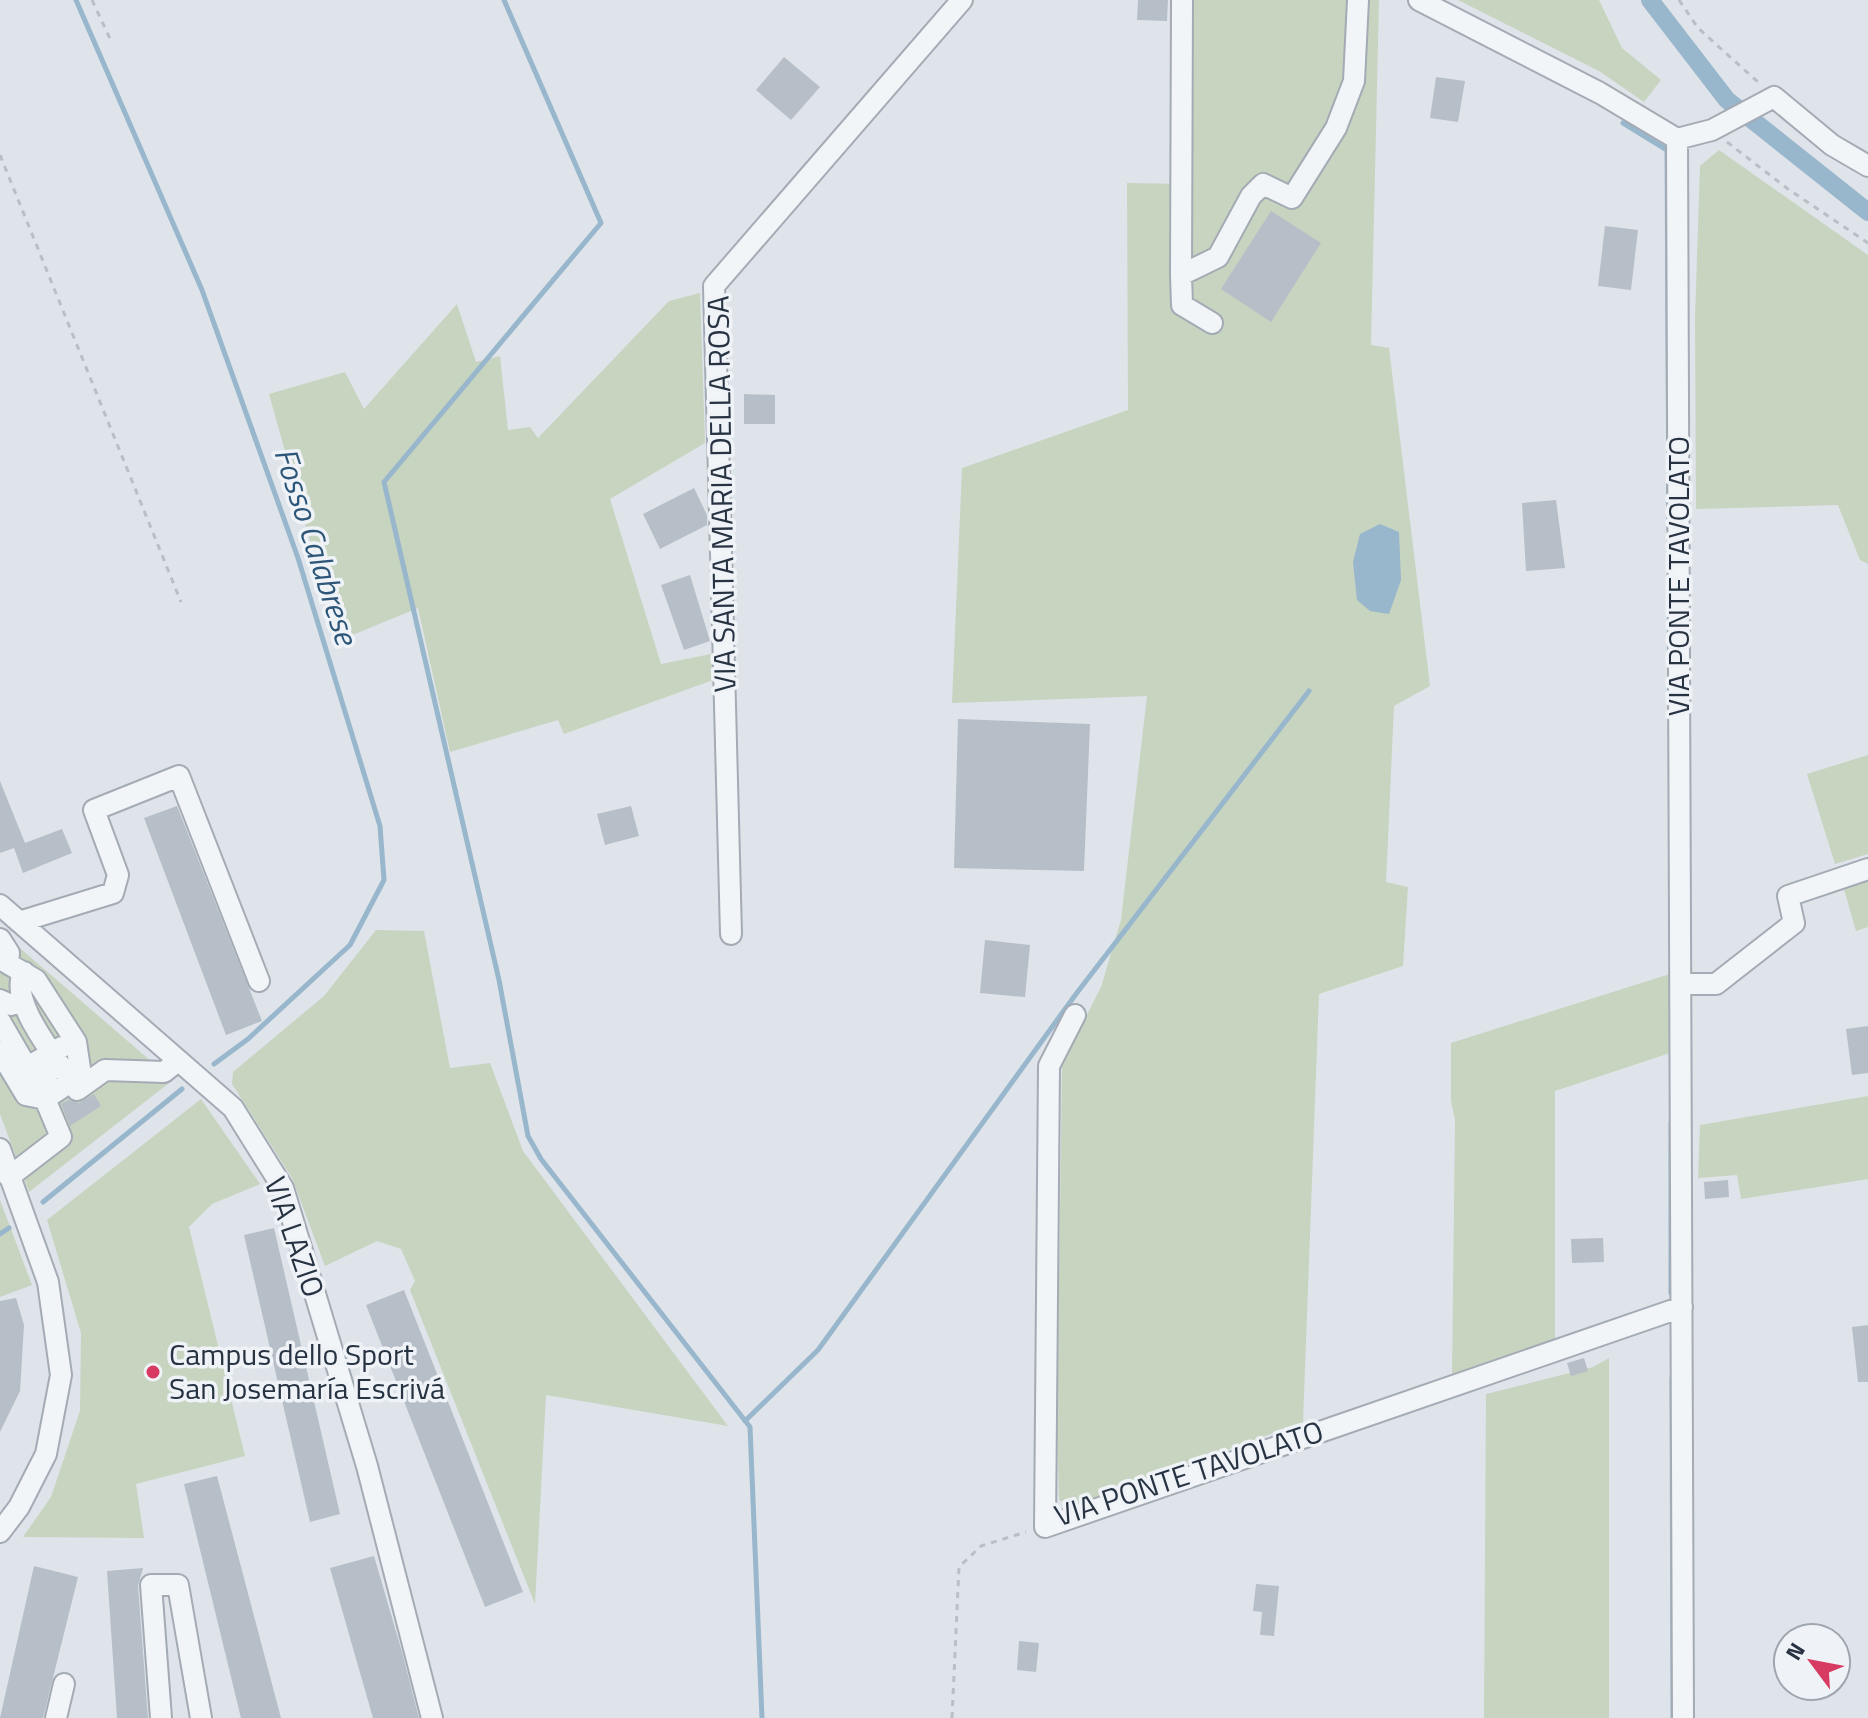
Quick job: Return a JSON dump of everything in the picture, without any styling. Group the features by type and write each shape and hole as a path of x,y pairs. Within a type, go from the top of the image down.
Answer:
{"street":[{"name":"VIA SANTA MARIA DELLA ROSA","path":"731,934 714,286 962,0"},
{"path":"1182,0 1182,305 1212,323"},
{"path":"1181,275 1218,257 1251,196 1263,184 1292,198 1336,128 1354,81 1358,0"},
{"path":"1419,0 1600,93 1677,139 1718,127 1769,99 1832,145 1868,166"},
{"name":"VIA PONTE TAVOLATO","path":"1677,139 1683,1718"},
{"path":"19,922 113,893 118,875 94,810 179,776 259,981"},
{"path":"1681,984 1716,984 1794,923 1788,896 1868,869"},
{"name":"VIA LAZIO","path":"0,905 233,1108 283,1188 367,1466 432,1718"},
{"path":"0,939 9,953 6,963"},
{"path":"6,963 19,979 10,1000 49,1048 77,1090 105,1070 164,1072 178,1061"},
{"path":"0,1021 26,1095 45,1099 81,1075 71,1037 36,980 6,963"},
{"name":"VIA PONTE TAVOLATO","path":"1075,1015 1049,1066 1045,1527 1682,1307"},
{"path":"18,1068 71,1037"},
{"path":"0,1532 19,1507 46,1454 61,1375 48,1282 3,1163 61,1137 45,1099"},
{"path":"161,1718 151,1585 178,1585 201,1718"},
{"path":"56,1718 64,1684"}],"path":[{"path":"92,0 112,43"},
{"path":"1679,0 1698,28 1769,99"},
{"path":"1718,127 1788,189 1868,243"},
{"path":"0,155 181,602"},
{"path":"952,1718 959,1567 981,1546 1045,1527"}],"green space":[{"path":"1189,0 1379,0 1371,345 1389,348 1430,686 1394,706 1386,882 1408,887 1403,966 1319,994 1303,1422 1073,1507 1059,1500 1057,1434 1062,1064 1101,987 1121,920 1147,696 952,703 962,468 1128,410 1127,183 1187,184"},
{"path":"1458,0 1599,0 1622,48 1661,80 1644,102 1599,71"},
{"path":"1719,150 1868,255 1868,564 1860,560 1838,505 1696,509 1695,318 1700,166"},
{"path":"700,293 705,443 610,499 661,664 716,653 716,679 564,734 558,720 450,752 418,608 338,641 269,394 345,372 364,409 457,304 476,362 500,356 508,430 530,427 538,438 669,301"},
{"path":"1868,755 1868,854 1835,864 1807,774"},
{"path":"1868,878 1868,927 1856,931 1843,886"},
{"path":"376,930 424,931 450,1068 490,1063 523,1151 728,1426 546,1395 535,1604 410,1290 415,1281 401,1249 377,1241 325,1266 292,1178 232,1084 233,1072 324,996"},
{"path":"0,931 173,1080 29,1192 0,1114"},
{"path":"1673,973 1670,1053 1555,1091 1555,1340 1452,1376 1455,1120 1451,1101 1451,1043"},
{"path":"1868,1096 1868,1179 1741,1199 1737,1175 1698,1178 1700,1125"},
{"name":"Campus dello Sport San Josemaría Escrivá","path":"201,1099 260,1184 212,1204 189,1227 245,1456 136,1484 144,1538 23,1537 51,1497 80,1411 81,1333 47,1220"},
{"path":"0,1200 32,1285 0,1297"},
{"path":"1609,1358 1609,1718 1484,1718 1486,1394 1593,1367"}],"water":[{"path":"1380,524 1399,532 1401,580 1389,614 1370,611 1357,600 1353,562 1360,534"}],"building":[{"path":"1138,0 1168,0 1167,21 1137,20"},
{"path":"784,57 820,87 791,120 756,90"},
{"path":"1436,77 1465,81 1458,122 1430,118"},
{"path":"1271,211 1321,243 1271,322 1221,289"},
{"path":"1605,226 1638,230 1631,290 1598,286"},
{"path":"744,394 775,395 775,424 744,424"},
{"path":"694,488 707,515 707,525 660,549 643,514"},
{"path":"1556,500 1565,568 1526,571 1522,503"},
{"path":"690,575 710,641 684,650 661,585"},
{"path":"958,719 1090,724 1084,871 954,868"},
{"path":"0,781 25,843 62,829 72,853 23,873 14,848 0,853"},
{"path":"177,806 262,1021 226,1035 144,818"},
{"path":"631,806 639,836 605,845 597,814"},
{"path":"985,940 1030,945 1025,997 980,993"},
{"path":"1868,1026 1868,1073 1852,1075 1846,1029"},
{"path":"94,1094 101,1106 70,1126 61,1104 69,1100 79,1103"},
{"path":"1728,1180 1729,1197 1705,1199 1704,1182"},
{"path":"274,1228 340,1514 310,1522 244,1235"},
{"path":"1603,1238 1604,1262 1572,1263 1571,1239"},
{"path":"404,1290 523,1592 485,1607 366,1305"},
{"path":"16,1298 24,1325 20,1391 0,1432 0,1301"},
{"path":"1868,1325 1868,1382 1858,1382 1852,1327"},
{"path":"1584,1358 1588,1371 1571,1376 1567,1363"},
{"path":"217,1476 281,1718 241,1718 184,1484"},
{"path":"374,1556 419,1718 373,1718 330,1568"},
{"path":"34,1566 78,1577 43,1718 0,1718"},
{"path":"143,1568 138,1586 148,1718 117,1718 107,1571"},
{"path":"1256,1584 1279,1586 1274,1636 1260,1635 1262,1612 1253,1611"},
{"path":"1019,1641 1039,1643 1036,1672 1017,1670"}],"waterway":[{"name":"Fosso Calabrese","path":"76,0 202,290 298,558 380,826 384,880 350,945 248,1039 214,1064"},
{"path":"504,0 601,223 384,482 499,980 528,1136 541,1159 750,1427 762,1718"},
{"path":"1650,0 1727,100 1868,212"},
{"path":"1623,123 1667,150 1669,530"},
{"path":"745,1421 818,1350 1076,994 1309,691"},
{"name":"Fosso Calabrese","path":"43,1202 182,1089"},
{"path":"1671,1123 1671,1293"},
{"name":"Fosso Calabrese","path":"0,1234 9,1228"},
{"path":"1672,1378 1673,1718"}],"place":[{"name":"Campus dello Sport San Josemaría Escrivá","path":"153,1372"}]}
